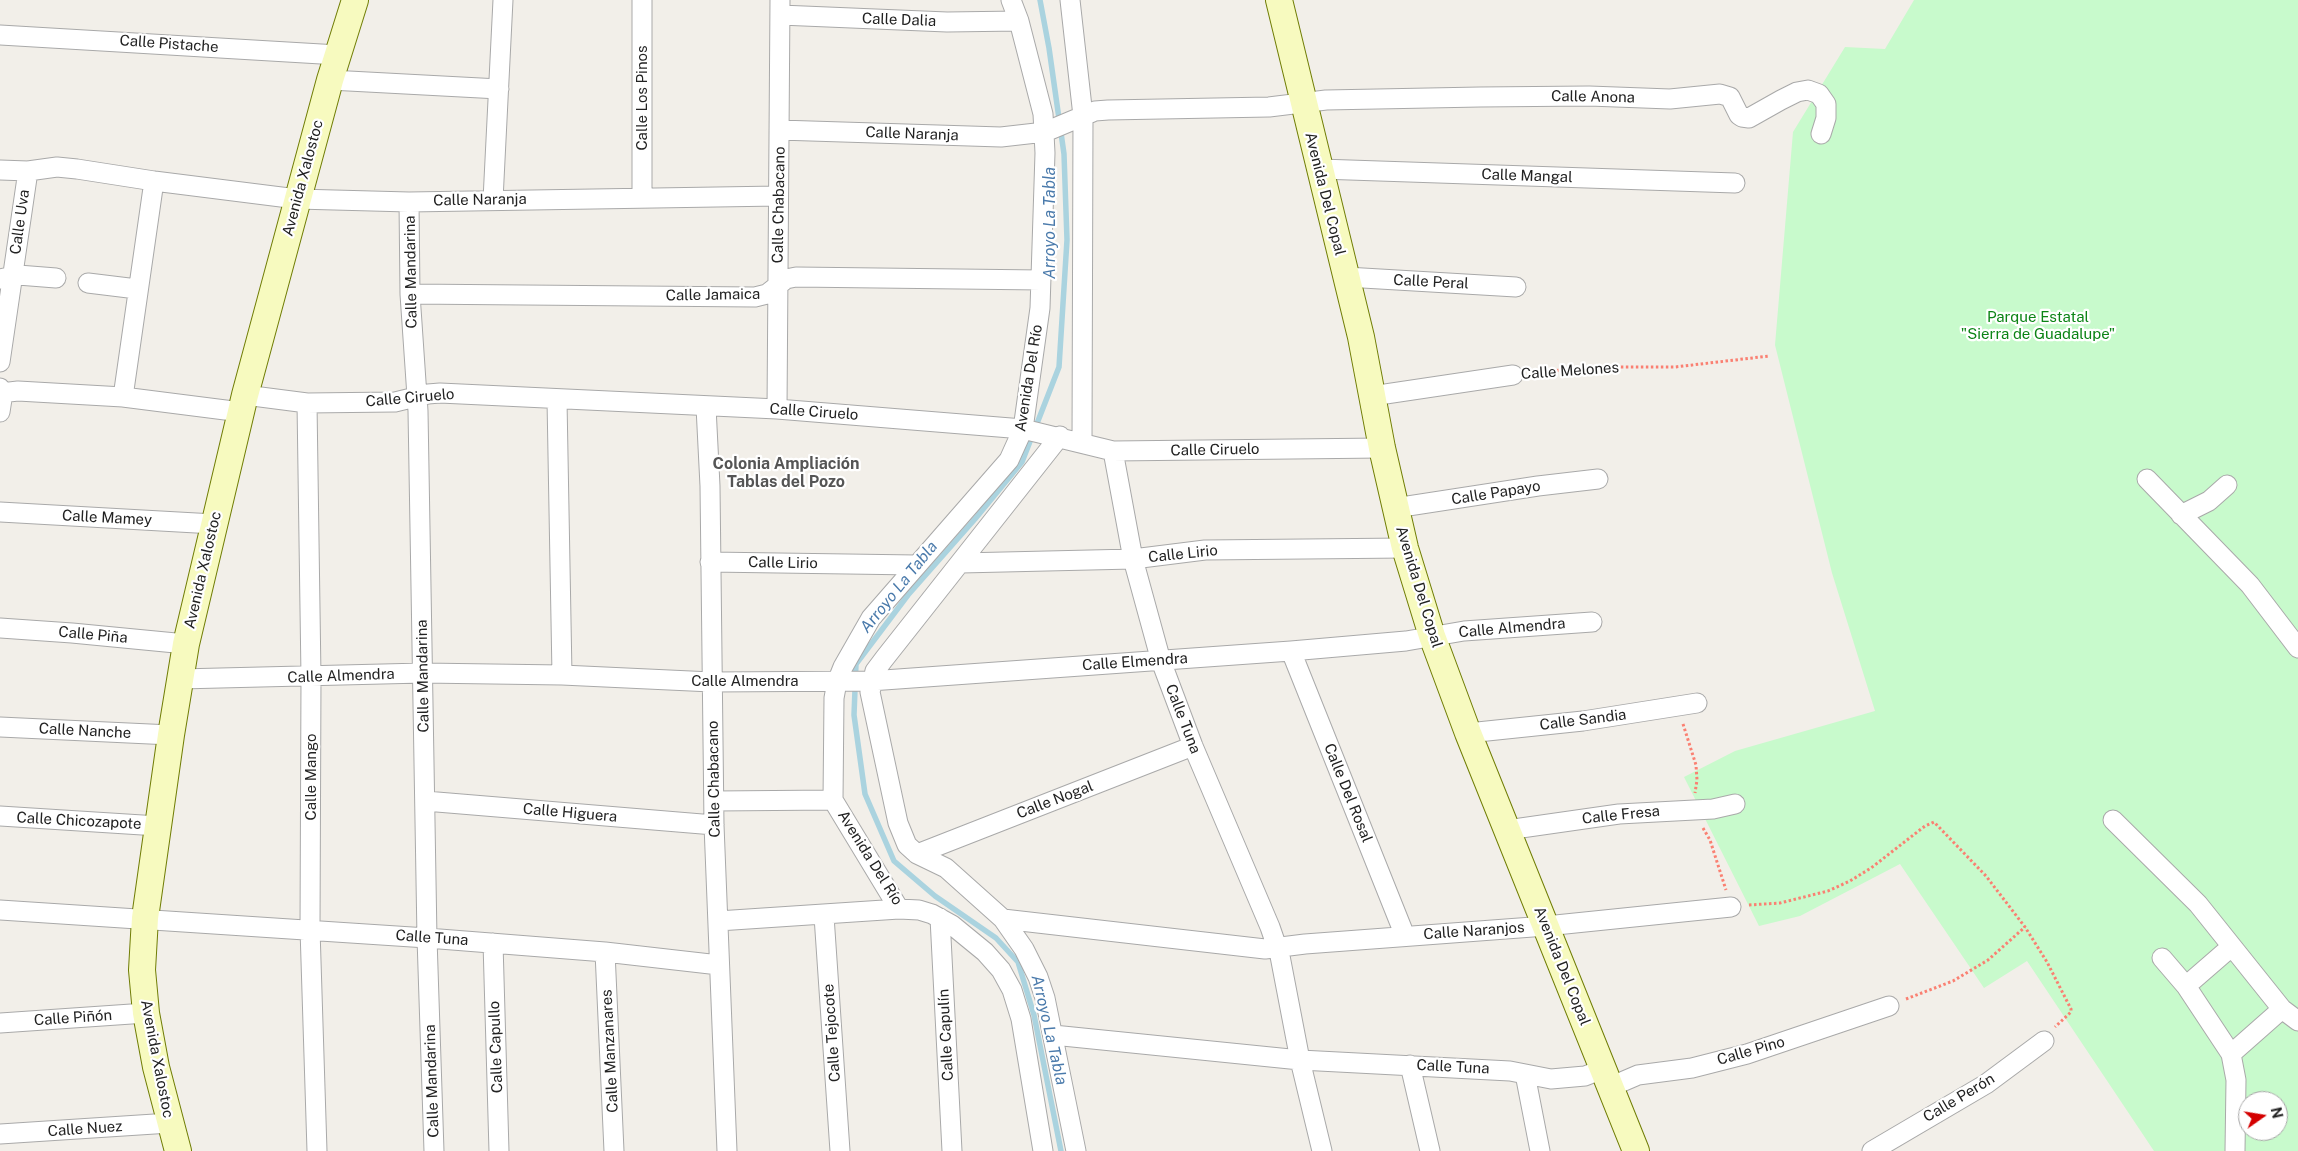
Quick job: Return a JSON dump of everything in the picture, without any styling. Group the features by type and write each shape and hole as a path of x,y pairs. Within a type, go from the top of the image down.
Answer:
{"street":[{"name":"Avenida Xalostoc","path":"178,1151 146,1013 142,970 145,918 171,735 186,644 243,403 330,80 355,0"},
{"path":"493,200 503,0"},
{"name":"Calle Los Pinos","path":"642,0 642,197"},
{"name":"Avenida Del Río","path":"1011,0 1019,21 1043,114 1050,130 1041,280 1038,432 961,563 884,659 871,681 870,703 898,823 907,845 917,854 946,868 1003,920 1024,949 1038,976 1045,998 1076,1151"},
{"path":"1070,0 1078,118 1082,443"},
{"name":"Avenida Del Copal","path":"1279,0 1346,277 1395,508 1405,548 1432,636 1468,733 1636,1151"},
{"name":"Calle Dalia","path":"780,8 947,22 1019,21"},
{"name":"Calle Chabacano","path":"777,409 780,8"},
{"name":"Calle Pistache","path":"0,35 338,55"},
{"path":"330,80 498,89"},
{"name":"Calle Anona","path":"1303,104 1326,100 1490,97 1589,96 1670,100 1720,94 1730,97 1742,118 1749,118 1797,92 1814,91 1824,98 1826,104 1826,118 1821,134"},
{"path":"1050,130 1078,118 1108,110 1269,107 1303,104"},
{"name":"Calle Naranja","path":"779,130 1001,137 1050,130"},
{"name":"Calle Naranja","path":"0,170 28,171 57,167 297,200 409,202 778,196"},
{"name":"Calle Mangal","path":"1320,169 1735,182"},
{"name":"Calle Uva","path":"0,362 6,277 28,171"},
{"path":"123,397 154,181"},
{"name":"Calle Mandarina","path":"409,202 410,294 416,396 427,938 434,1151"},
{"path":"6,277 25,275 56,278"},
{"name":"Calle Jamaica","path":"410,294 755,297 767,294 786,279 796,277 1041,280"},
{"name":"Calle Peral","path":"1346,277 1516,287"},
{"path":"88,283 137,289"},
{"name":"Calle Melones","path":"1372,396 1513,375"},
{"path":"0,391 0,412"},
{"name":"Calle Ciruelo","path":"0,391 243,403 396,402 416,396 440,393 777,409 1038,432 1113,451 1382,448"},
{"path":"557,400 562,675"},
{"name":"Calle Mango","path":"308,403 311,677 310,929 317,1151"},
{"name":"Calle Chabacano","path":"706,406 710,486 714,825 727,1151"},
{"name":"Avenida Del Río","path":"1038,432 1009,460 870,618 834,698 833,800 899,909 918,910 940,918 966,935 1001,970 1012,990 1021,1019 1043,1151"},
{"name":"Calle Tuna","path":"1113,451 1133,559 1161,661 1193,746 1278,948 1300,1060 1322,1151"},
{"name":"Calle Papayo","path":"1395,508 1598,479"},
{"path":"2147,479 2250,585 2298,648"},
{"path":"2181,515 2209,501 2227,485"},
{"name":"Calle Mamey","path":"0,512 214,524"},
{"name":"Calle Lirio","path":"961,563 1133,559 1205,550 1405,548"},
{"name":"Calle Lirio","path":"710,562 916,565"},
{"name":"Calle Almendra","path":"1432,636 1464,631 1592,622"},
{"name":"Calle Piña","path":"0,628 72,632 186,644"},
{"name":"Calle Elmendra","path":"841,682 1291,651 1406,641 1432,636"},
{"name":"Calle Del Rosal","path":"1291,651 1404,936"},
{"name":"Calle Almendra","path":"180,679 423,673 562,675 712,682 841,682"},
{"name":"Calle Sandia","path":"1468,733 1583,721 1697,703"},
{"name":"Calle Nanche","path":"0,727 171,735"},
{"name":"Calle Nogal","path":"917,854 1193,746"},
{"path":"714,801 833,800"},
{"name":"Calle Higuera","path":"425,801 714,825"},
{"name":"Calle Fresa","path":"1507,830 1619,814 1714,809 1735,804"},
{"name":"Calle Chicozapote","path":"0,816 158,826"},
{"path":"2113,820 2198,904 2282,1009 2298,1021"},
{"name":"Calle Naranjos","path":"1278,948 1404,936 1546,926 1731,907"},
{"path":"718,921 824,916 899,909"},
{"path":"0,910 145,918"},
{"name":"Calle Tejocote","path":"824,916 840,1151"},
{"name":"Calle Tuna","path":"145,918 493,943 719,964"},
{"name":"Calle Capulín","path":"940,918 952,1151"},
{"path":"1003,920 1254,949 1278,948"},
{"name":"Calle Capullo","path":"493,943 499,1151"},
{"path":"2186,986 2231,946"},
{"name":"Calle Manzanares","path":"605,952 614,1151"},
{"path":"2162,958 2186,986 2231,1054 2236,1080 2236,1151"},
{"name":"Calle Pino","path":"1606,1078 1638,1076 1692,1068 1748,1054 1889,1006"},
{"path":"2231,1054 2282,1009"},
{"name":"Calle Piñón","path":"0,1023 146,1013"},
{"name":"Calle Tuna","path":"1053,1035 1300,1060 1510,1071 1550,1079 1569,1079 1585,1076 1606,1078"},
{"name":"Calle Perón","path":"1872,1151 1986,1084 2044,1041"},
{"path":"1410,1065 1430,1151"},
{"path":"1525,1074 1540,1151"},
{"name":"Calle Nuez","path":"0,1134 170,1123"}],"path":[{"name":"Calle Melones","path":"1513,375 1537,371 1610,366 1675,367 1769,356"},
{"path":"1678,706 1696,765 1695,810 1710,840 1731,907 1780,903 1828,891 1871,868 1932,822 1938,824 1986,876 2025,928 2047,962 2071,1009 2071,1012 2056,1025 2044,1041"},
{"path":"1889,1006 1954,981 1988,960 2025,928"}],"green space":[{"name":"Parque Estatal \"Sierra de Guadalupe\"","path":"1914,0 2298,0 2298,1151 2154,1151 2027,961 1984,988 1900,864 1800,916 1759,926 1684,777 1735,751 1875,711 1832,573 1775,345 1793,132 1845,47 1885,49"}],"waterway":[{"name":"Arroyo La Tabla","path":"1040,0 1049,48 1064,154 1067,240 1059,367 1022,462 908,595 856,664 854,715 865,794 894,861 935,896 996,938 1018,962 1034,1015 1061,1151"}],"district":[{"name":"Colonia Ampliación Tablas del Pozo","path":"786,473"}]}
